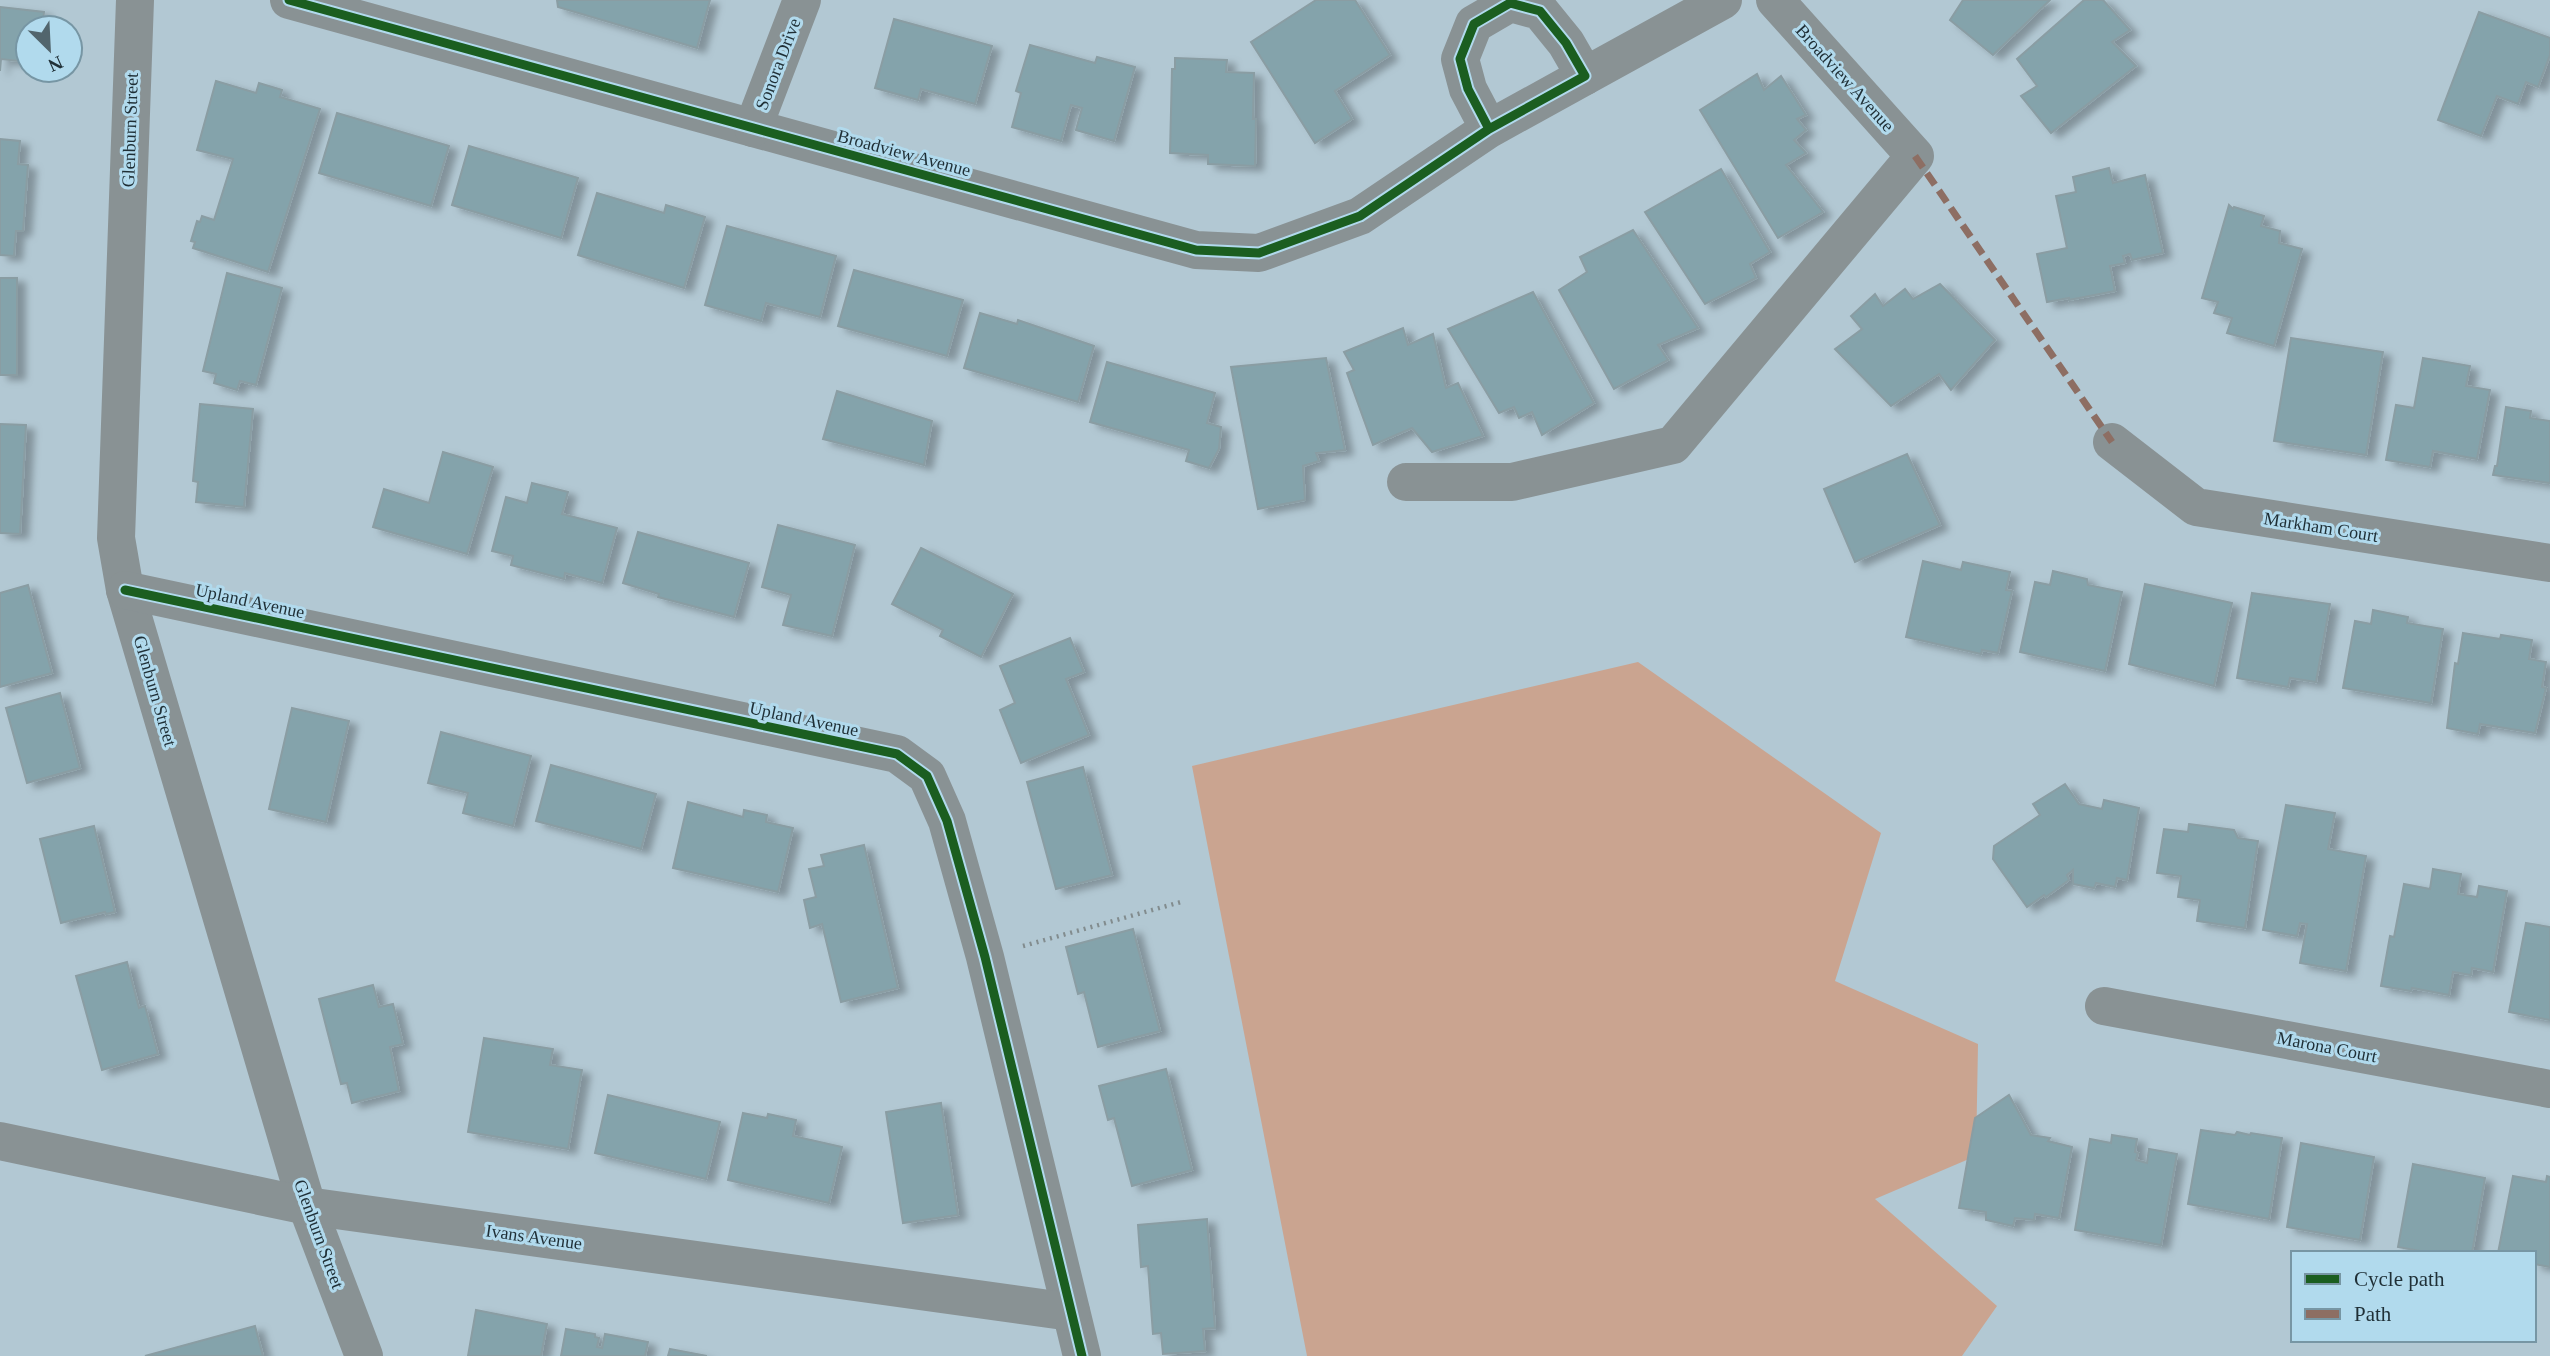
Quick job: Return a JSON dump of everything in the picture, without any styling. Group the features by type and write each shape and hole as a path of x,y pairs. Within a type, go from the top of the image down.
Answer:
{"street":[{"name":"Glenburn Street","path":"135,0 116,538 125,590 307,1206 364,1356"},
{"name":"Broadview Avenue","path":"289,0 1196,250 1259,253 1360,216 1489,129 1723,0"},
{"name":"Sonora Drive","path":"753,128 802,0"},
{"name":"Broadview Avenue","path":"1406,482 1512,482 1673,445 1915,156 1775,0"},
{"path":"1489,129 1468,89 1460,59 1474,24 1510,3 1540,11 1566,43 1585,76"},
{"name":"Markham Court","path":"2112,442 2196,507 2550,563"},
{"name":"Upland Avenue","path":"125,590 897,754 927,776 947,821 985,957 1082,1356"},
{"name":"Marona Court","path":"2104,1006 2550,1089"},
{"name":"Ivans Avenue","path":"0,1142 307,1206 1071,1312"}],"path":[{"path":"985,957 1181,902"}],"shaded area":[{"path":"1638,662 1881,833 1835,981 1978,1044 1976,1156 1875,1199 1997,1306 1962,1356 1307,1356 1192,766"}],"building":[{"path":"557,0 710,0 697,48 558,7"},
{"path":"1316,0 1355,0 1390,55 1335,91 1352,119 1315,143 1251,42"},
{"path":"1963,0 2050,0 1993,55 1950,20"},
{"path":"2084,0 2103,0 2130,30 2112,42 2136,66 2051,133 2021,96 2037,86 2017,59"},
{"path":"0,7 44,12 14,14 14,60 1,59 0,71"},
{"path":"2479,12 2550,38 2550,55 2538,87 2526,82 2518,104 2497,96 2481,136 2438,120"},
{"path":"894,19 992,46 975,104 921,89 918,100 875,88"},
{"path":"1030,45 1095,63 1097,57 1135,67 1114,141 1076,130 1082,108 1071,105 1061,141 1012,127 1021,93 1016,91"},
{"path":"1175,58 1227,60 1226,72 1254,73 1255,166 1208,164 1208,155 1170,153 1172,69 1175,69"},
{"path":"1757,74 1764,90 1781,76 1806,115 1797,119 1806,130 1794,140 1806,153 1786,165 1823,212 1778,238 1700,110"},
{"path":"216,81 256,93 259,83 282,90 280,97 320,109 268,272 193,248 195,242 191,241 197,221 200,222 202,216 214,220 233,159 197,150"},
{"path":"337,113 449,146 431,206 319,173"},
{"path":"0,139 20,141 18,164 28,165 23,231 16,231 14,256 0,255"},
{"path":"469,146 578,178 561,238 452,205"},
{"path":"2109,168 2113,183 2145,175 2163,253 2132,260 2130,254 2123,256 2125,263 2110,266 2115,291 2047,302 2037,254 2067,248 2056,196 2076,192 2073,177"},
{"path":"1721,169 1770,252 1750,264 1756,278 1705,304 1645,212"},
{"path":"597,193 664,213 666,205 705,217 684,288 578,255"},
{"path":"2229,205 2233,209 2234,207 2264,216 2261,226 2280,231 2279,243 2302,249 2274,346 2227,333 2232,318 2214,313 2218,302 2202,298"},
{"path":"727,226 836,256 820,317 766,303 761,321 705,305"},
{"path":"1633,230 1698,328 1658,345 1668,360 1614,389 1559,290 1587,272 1580,257"},
{"path":"854,270 963,300 947,356 838,326"},
{"path":"227,273 282,288 256,385 240,381 237,390 214,383 216,374 203,371"},
{"path":"0,278 17,278 17,375 0,375"},
{"path":"1940,284 1995,340 1951,390 1939,374 1891,406 1835,349 1862,329 1851,316 1875,294 1883,306 1905,289 1913,299"},
{"path":"1533,292 1594,403 1542,435 1532,412 1519,418 1514,407 1499,413 1448,329"},
{"path":"980,313 1017,324 1018,320 1094,346 1078,402 964,368"},
{"path":"1403,328 1408,345 1433,334 1446,388 1458,383 1483,436 1432,452 1412,428 1373,445 1347,373 1354,370 1344,352"},
{"path":"2291,338 2383,352 2366,455 2274,441"},
{"path":"1326,358 1345,450 1316,453 1319,461 1303,466 1305,500 1258,509 1231,367"},
{"path":"2423,358 2470,366 2466,386 2490,390 2477,459 2433,451 2430,467 2386,460 2396,405 2414,408"},
{"path":"1107,362 1215,393 1207,423 1221,427 1219,449 1209,468 1186,461 1189,450 1090,422"},
{"path":"837,391 932,421 924,465 823,439"},
{"path":"200,404 253,409 244,507 196,502 198,482 193,481"},
{"path":"2506,407 2531,411 2530,418 2550,421 2550,483 2493,475 2497,466"},
{"path":"0,424 26,425 20,534 0,533"},
{"path":"443,452 493,467 467,554 373,527 384,489 429,503"},
{"path":"1907,454 1940,525 1855,562 1824,489"},
{"path":"532,483 568,492 562,514 617,528 602,583 565,573 564,579 511,565 513,556 492,551 506,497 527,503"},
{"path":"778,525 855,545 832,636 783,625 791,595 762,587"},
{"path":"638,532 749,563 734,617 658,597 659,594 623,583"},
{"path":"921,548 1013,594 981,657 940,636 943,630 892,604"},
{"path":"1923,561 1961,570 1963,562 2010,572 2006,590 2012,591 1998,653 1982,650 1981,654 1906,637"},
{"path":"2053,571 2087,579 2088,585 2122,592 2105,671 2020,652 2035,582 2050,585"},
{"path":"2145,584 2232,603 2214,686 2129,664"},
{"path":"28,585 52,673 0,687 0,593"},
{"path":"2252,593 2330,604 2316,682 2290,678 2288,687 2237,678"},
{"path":"2373,610 2408,617 2407,623 2443,629 2431,703 2343,688 2355,621 2371,624"},
{"path":"2463,633 2500,639 2501,635 2532,640 2529,659 2546,662 2542,687 2546,688 2535,733 2480,724 2478,734 2447,728 2455,663 2458,664"},
{"path":"1070,638 1084,672 1066,679 1089,735 1021,763 1000,710 1015,703 1000,666"},
{"path":"60,693 80,768 27,783 6,708"},
{"path":"292,708 349,721 326,822 269,809"},
{"path":"441,732 531,756 513,826 463,813 468,793 428,783"},
{"path":"551,765 656,794 641,849 536,821"},
{"path":"1083,767 1112,875 1056,889 1027,782"},
{"path":"2065,784 2079,804 2102,809 2104,800 2139,808 2127,880 2117,878 2115,887 2096,883 2094,888 2073,884 2073,870 2067,875 2069,880 2027,907 1993,859 1994,846 2040,815 2033,804"},
{"path":"688,802 743,817 744,810 767,815 766,822 793,828 778,892 673,868"},
{"path":"2286,805 2335,813 2328,849 2366,856 2346,971 2300,963 2307,924 2300,923 2297,936 2263,930"},
{"path":"2189,824 2234,830 2238,838 2258,841 2245,928 2197,921 2200,900 2178,897 2181,876 2157,873 2164,829 2188,832"},
{"path":"94,826 115,912 61,923 40,839"},
{"path":"864,845 898,988 841,1002 822,924 810,928 804,900 816,897 809,869 824,866 821,855"},
{"path":"2433,869 2461,874 2458,894 2477,897 2479,886 2507,891 2493,972 2472,968 2471,975 2453,972 2449,995 2381,986 2390,936 2394,937 2404,884 2430,889"},
{"path":"2526,923 2550,927 2550,1020 2509,1012"},
{"path":"1133,929 1160,1031 1098,1047 1084,992 1078,994 1066,947"},
{"path":"127,962 139,1008 145,1006 158,1054 102,1070 76,976"},
{"path":"373,985 379,1007 393,1004 403,1044 390,1047 399,1091 352,1103 347,1083 341,1084 319,999"},
{"path":"484,1038 553,1049 550,1065 582,1070 568,1149 468,1132"},
{"path":"1166,1069 1192,1170 1132,1186 1114,1118 1108,1120 1099,1086"},
{"path":"608,1095 720,1122 706,1179 595,1153"},
{"path":"2009,1095 2031,1135 2050,1138 2048,1141 2072,1147 2059,1218 2035,1214 2034,1220 2015,1218 2013,1226 1986,1220 1986,1212 1959,1208 1975,1118"},
{"path":"941,1103 958,1215 903,1223 886,1112"},
{"path":"743,1113 767,1118 768,1114 796,1120 793,1136 842,1147 829,1203 728,1180"},
{"path":"2201,1130 2282,1138 2269,1219 2188,1204"},
{"path":"2112,1135 2137,1139 2136,1160 2147,1163 2149,1149 2177,1154 2161,1245 2075,1230 2090,1139 2111,1143"},
{"path":"2301,1143 2374,1157 2360,1240 2287,1227"},
{"path":"2413,1164 2485,1178 2472,1251 2420,1251 2398,1247"},
{"path":"2513,1176 2546,1182 2547,1176 2550,1177 2550,1267 2536,1264 2536,1251 2498,1251"},
{"path":"1207,1219 1215,1328 1203,1329 1205,1351 1163,1354 1161,1333 1153,1334 1148,1266 1141,1267 1138,1225"},
{"path":"476,1310 547,1324 541,1356 468,1356"},
{"path":"255,1326 263,1356 145,1356"},
{"path":"566,1329 595,1334 595,1337 599,1338 597,1347 602,1348 605,1334 648,1342 645,1356 561,1356"},
{"path":"670,1349 707,1356 668,1356"}],"marked path":[{"path":"1915,156 2112,442"}],"cycle path":[{"path":"289,0 1196,250 1259,253 1360,216 1489,129 1585,76 1566,43 1540,11 1510,3 1474,24 1460,59 1468,89 1489,129"},
{"path":"125,590 897,754 927,776 947,821 985,957 1082,1356"}]}
